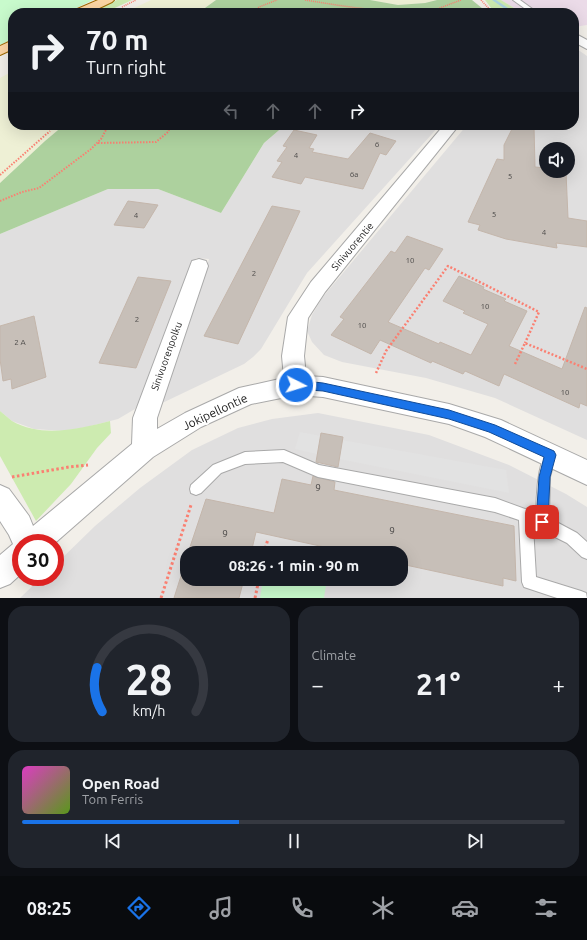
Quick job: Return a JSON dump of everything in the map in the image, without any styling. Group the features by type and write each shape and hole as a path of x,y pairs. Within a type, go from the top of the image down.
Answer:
{"main road":[{"path":"90,8 108,0"}],"street":[{"name":"Sinivuorentie","path":"296,385 293,356 298,317 318,287 448,130"},
{"name":"Sinivuorenpolku","path":"144,449 145,418 199,266"},
{"name":"Jokipellontie","path":"44,534 144,449 193,420 247,395 296,385 323,387 449,414 492,428 587,473"},
{"path":"3,487 22,534"},
{"path":"0,574 12,563"}],"lane":[{"path":"516,0 528,8"},
{"path":"542,522 544,477 550,455"},
{"path":"196,489 217,470 245,458 284,456 318,471 495,505 542,522 572,538 587,552"},
{"path":"526,516 529,582 581,598"}],"path":[{"path":"258,8 278,0"},
{"path":"305,0 366,8"},
{"path":"440,8 461,0"},
{"path":"481,0 488,8"},
{"path":"0,201 22,192 39,188 98,143 106,130"},
{"path":"98,143 141,144 156,142 169,130"},
{"path":"0,175 50,131"},
{"path":"376,373 386,351 448,266 539,312 515,364"},
{"path":"525,343 587,369"},
{"path":"3,487 30,476 74,465 125,465"},
{"path":"161,598 196,489"},
{"path":"266,546 268,539"},
{"path":"255,598 258,586"}],"shaded area":[{"path":"501,0 587,0 587,25 579,26 579,8 514,8"},
{"path":"579,50 587,56 587,440 495,398 426,378 342,362 324,355 312,342 307,331 312,315 322,298 463,130 579,130"},
{"path":"279,130 436,130 307,273 261,349 244,364 158,405 182,345 209,259 196,258 189,270 141,399 135,409 118,419 87,427 63,431 34,429 12,421 0,411 0,234 108,189 158,189 221,213 264,143"},
{"path":"318,413 429,435 509,465 566,494 587,507 587,598 20,598 33,586 64,586 64,556 95,526 140,488 192,450 238,428 272,419"},
{"path":"300,432 321,436 317,454 295,449"},
{"path":"342,440 506,470 509,493 339,459"}],"green space":[{"path":"0,0 93,0 76,8 8,8 8,41 0,45"},
{"path":"117,0 132,0 115,8 99,8"},
{"path":"151,0 216,0 205,8 134,8"},
{"path":"216,0 370,0 398,5 425,3 437,0 472,0 482,8 205,8"},
{"path":"370,0 437,0 425,3 398,5"},
{"path":"485,0 501,0 514,8 491,8"},
{"path":"8,74 8,130 58,130 0,183 0,78"},
{"path":"58,130 279,130 264,143 221,213 158,189 108,189 0,234 0,183"},
{"path":"0,411 12,421 24,426 48,431 86,427 110,421 111,433 97,448 71,484 36,521 0,456"},
{"path":"262,586 326,586 324,598 260,598"}],"building":[{"path":"294,130 317,135 309,148 314,149 312,152 348,159 370,133 396,141 386,155 380,153 363,189 305,177 301,184 272,177 282,162 277,161 287,147 283,146"},
{"path":"512,130 534,130 535,167 539,167 539,178 566,178 568,218 587,221 587,247 556,243 557,248 506,239 478,230 480,225 468,222 497,159 504,160 504,145"},
{"path":"128,201 158,205 144,228 114,225"},
{"path":"272,206 300,211 238,344 204,336"},
{"path":"407,236 443,249 429,270 425,268 388,322 439,344 440,342 471,355 488,324 463,313 465,311 443,301 459,276 484,287 483,289 506,299 504,301 527,311 509,346 562,369 585,307 587,308 587,406 580,403 579,408 504,374 499,386 465,371 463,374 432,361 431,363 380,340 371,354 331,335 344,319 340,317 391,251 395,253"},
{"path":"138,277 171,281 136,368 99,363"},
{"path":"34,316 46,377 12,389 11,379 3,381 0,359 0,326"},
{"path":"321,433 343,437 338,467 316,462"},
{"path":"313,476 335,482 334,490 514,526 516,581 503,578 503,586 408,566 408,546 320,546 256,532 253,546 190,546 206,499 274,513 282,479 311,485"},
{"path":"180,579 180,586 242,586 239,598 174,598"}],"waterway":[{"path":"494,0 506,8"}],"route":[{"path":"296,385 323,387 449,414 492,428 550,455 544,477 542,522"}]}
